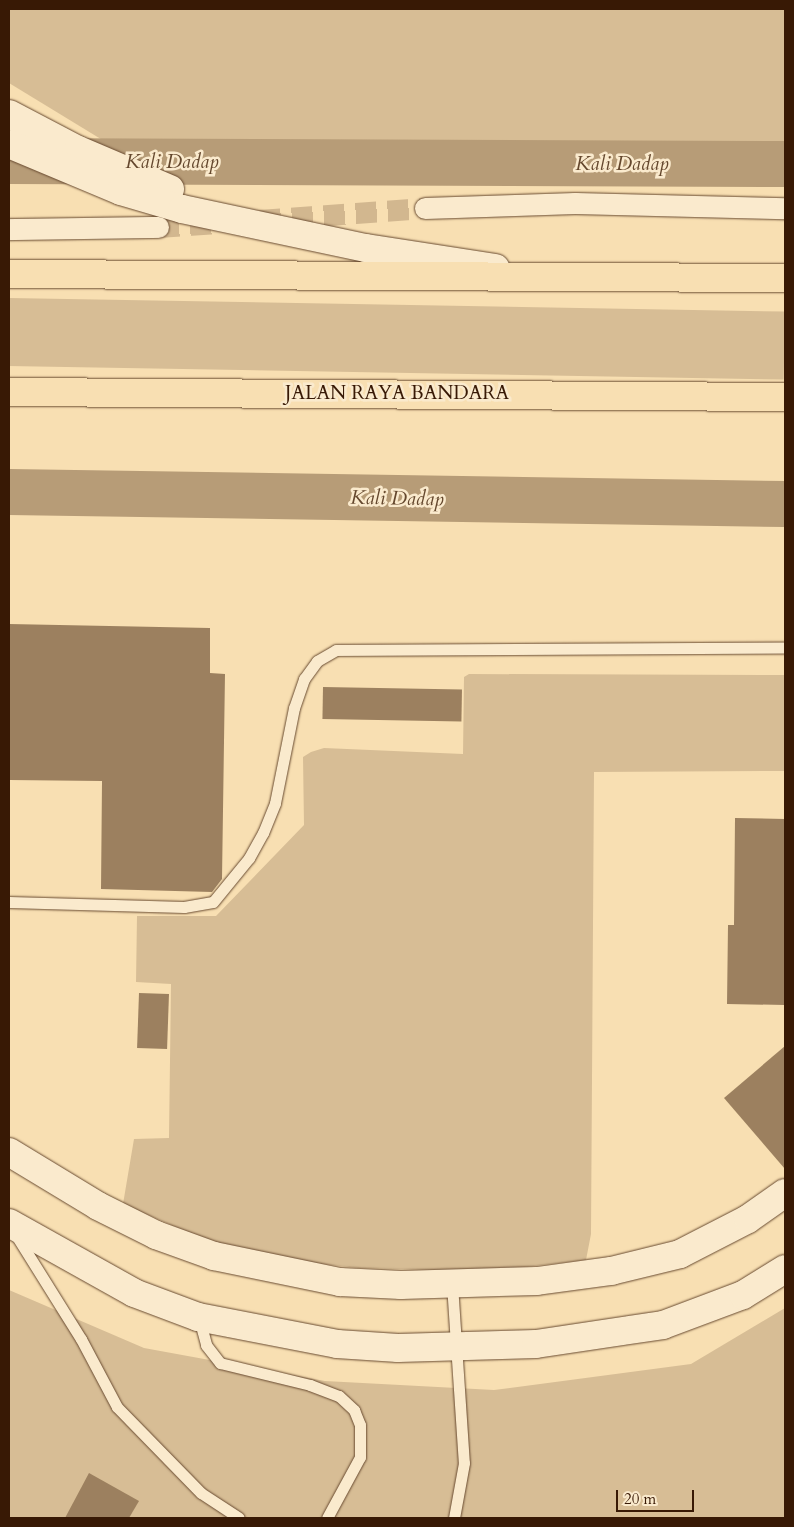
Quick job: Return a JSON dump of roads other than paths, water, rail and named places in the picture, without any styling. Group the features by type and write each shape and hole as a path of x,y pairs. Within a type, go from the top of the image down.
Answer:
{"main road":[{"path":"9,274 785,278"},
{"name":"JALAN RAYA BANDARA","path":"9,392 785,397"}],"street":[{"path":"9,114 78,150 157,185 277,228"},
{"path":"9,144 121,192 366,248 554,278"},
{"path":"425,208 575,203 785,208"},
{"path":"9,229 158,227"},
{"path":"9,1152 98,1206 156,1235 214,1256 340,1282 452,1284 537,1282 611,1271 680,1254 748,1219 785,1193"},
{"path":"9,1224 125,1289 198,1317 337,1344 453,1347 546,1343 663,1325 743,1295 785,1269"}],"lane":[{"path":"9,902 184,907 213,902 226,890 263,834 275,802 294,708 304,679 317,661 336,650 785,648"},
{"path":"9,1224 81,1339 117,1407 201,1493 239,1518"},
{"path":"452,1284 453,1347 464,1462 454,1518"},
{"path":"198,1317 206,1345 220,1363 310,1386 339,1396 354,1410 360,1425 360,1458 327,1518"}],"waterway":[{"name":"Kali Dadap","path":"9,161 785,164"},
{"name":"Kali Dadap","path":"9,492 785,504"}],"tunnel":[{"path":"260,220 425,208"},
{"path":"158,227 218,223"}]}
